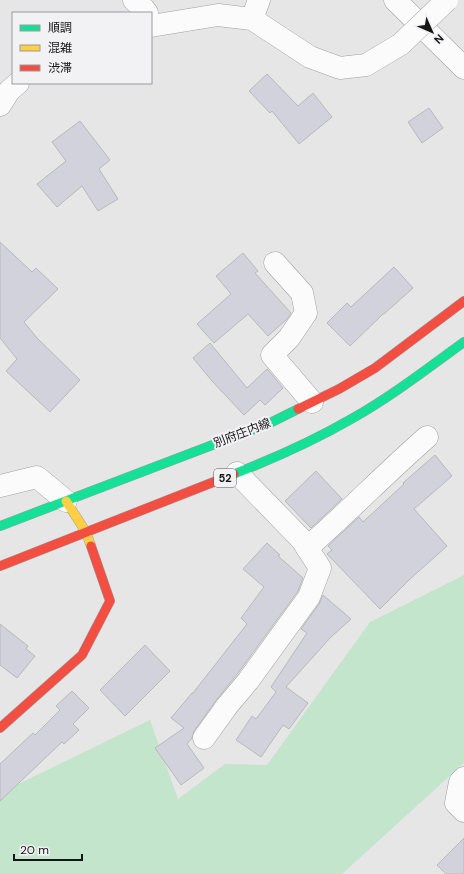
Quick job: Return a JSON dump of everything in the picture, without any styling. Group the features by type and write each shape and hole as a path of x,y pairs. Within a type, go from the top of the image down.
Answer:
{"main road":[{"name":"別府庄内線","path":"0,526 270,423 339,389 375,368 464,301"},
{"name":"52","path":"0,566 290,451 353,418 397,390 464,342"},
{"path":"0,728 82,655 110,602 86,532 66,501"}],"street":[{"path":"134,0 146,12"},
{"path":"395,0 464,68"},
{"path":"152,21 256,10 310,57 340,68 366,65 401,44 447,0"},
{"path":"0,105 9,91 17,84"},
{"path":"275,263 302,293 306,313 290,338 272,355 312,402"},
{"path":"307,548 336,522 374,484 427,437"},
{"path":"204,738 227,706 248,681 309,597 320,568 302,540 236,473"},
{"path":"0,486 37,477 66,501"},
{"path":"464,778 460,782 456,803 464,811"}],"green space":[{"path":"464,575 464,763 342,874 0,874 0,793 150,720 178,799 225,764 267,765 370,622"}],"building":[{"path":"267,74 298,106 313,93 332,117 299,144 272,111 270,113 249,91"},
{"path":"429,108 443,128 422,143 408,122"},
{"path":"80,121 110,160 99,169 118,199 98,211 82,186 57,207 37,184 66,161 52,142"},
{"path":"0,242 32,272 36,268 58,289 24,322 37,338 80,380 50,412 6,371 17,359 0,338"},
{"path":"243,253 258,271 255,273 291,313 287,319 268,336 248,314 214,343 197,324 231,294 216,276"},
{"path":"394,267 413,288 350,346 327,323 347,303 351,307"},
{"path":"210,343 247,388 267,369 283,388 265,405 260,400 244,415 193,358"},
{"path":"435,455 452,476 414,509 447,546 409,580 380,609 327,554 332,550 328,546 359,517 363,522 404,484 403,483"},
{"path":"316,471 342,499 311,528 285,501"},
{"path":"267,543 280,555 278,556 303,578 298,591 194,731 192,738 187,744 204,768 181,785 155,748 184,728 171,718 193,693 247,624 241,618 264,587 243,569"},
{"path":"323,595 351,619 330,638 286,687 308,703 289,729 283,725 261,757 236,740 252,716 256,719 276,692 271,687 307,633 301,629 319,604"},
{"path":"0,624 28,646 26,649 35,656 17,678 0,665"},
{"path":"145,645 170,671 125,716 100,690"},
{"path":"72,691 89,708 73,724 79,730 64,744 62,742 0,801 0,764 33,733 35,735 60,710 56,706"},
{"path":"464,838 464,874 446,874 437,865"}],"traffic: fast":[{"path":"234,474 295,448 353,418 396,391 464,342"},
{"path":"0,526 270,423 298,409"}],"traffic: slow":[{"path":"66,501 86,532 91,546"}],"traffic: jam":[{"path":"298,409 339,389 375,368 464,301"},
{"path":"0,566 234,474"},
{"path":"0,728 82,655 110,601 91,546"}]}
